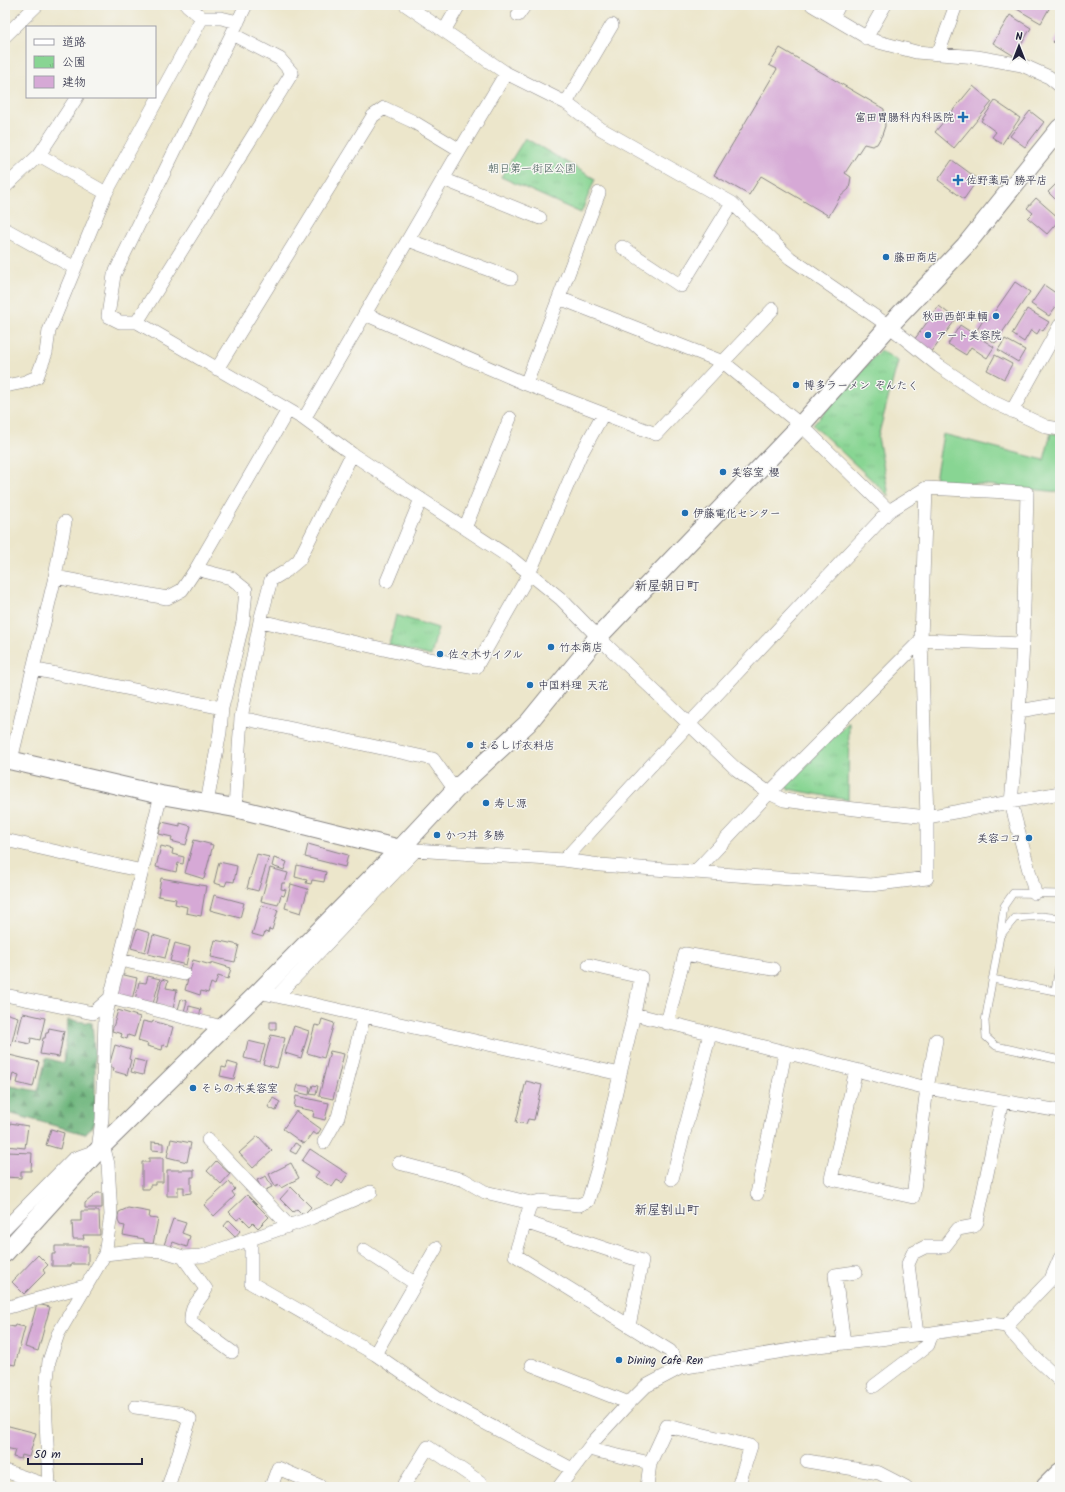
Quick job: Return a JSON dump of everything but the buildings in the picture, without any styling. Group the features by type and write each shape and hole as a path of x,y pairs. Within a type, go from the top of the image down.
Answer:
{"street":[{"path":"5,36 37,5"},
{"path":"187,5 202,18 221,18 238,22"},
{"path":"246,5 114,275 108,316 120,322 137,322 304,419 352,454 512,559 561,599 598,637 690,723 736,769 769,793 784,800 927,817 1060,793"},
{"path":"406,5 506,73 566,103 601,129 732,203 790,258 889,326 945,370 991,401 1047,427 1060,429"},
{"path":"444,31 459,5"},
{"path":"812,5 834,17 866,38 916,52 978,57 1022,65 1049,77 1060,86"},
{"path":"834,17 839,5"},
{"path":"866,38 885,5"},
{"path":"938,54 956,5"},
{"path":"5,386 26,382 37,376 46,354 49,331 106,193 202,18"},
{"path":"566,103 612,25"},
{"path":"137,322 292,73 280,59 232,34"},
{"path":"304,419 506,73"},
{"path":"5,188 39,155 76,98"},
{"path":"217,369 373,116 384,108 412,121 460,150"},
{"path":"277,996 408,849 455,790 528,723 598,637 801,425 889,326 964,246 1060,128"},
{"path":"39,155 106,193"},
{"path":"444,178 540,218"},
{"path":"526,384 599,193"},
{"path":"622,248 681,286 732,203"},
{"path":"5,229 75,268"},
{"path":"408,240 511,278"},
{"path":"559,298 723,362 801,425 889,511"},
{"path":"365,314 526,384 656,434 773,309"},
{"path":"1012,411 1060,325"},
{"path":"55,577 167,598 182,590 196,569 288,410"},
{"path":"260,622 422,658 476,667 530,574 580,456 602,414"},
{"path":"465,528 510,418"},
{"path":"235,808 241,718 260,622 271,580 286,571 299,560 352,454"},
{"path":"66,522 55,577 33,669 8,759 161,795 208,802 235,808 408,849 872,885 926,878 927,817 921,640 926,488"},
{"path":"564,860 889,511 926,488 1027,493 1023,644 1011,803 1035,893"},
{"path":"387,581 421,499"},
{"path":"196,569 231,578 246,590 243,622 222,708 220,732 208,802"},
{"path":"695,872 769,793 921,640 1023,644"},
{"path":"33,669 222,708"},
{"path":"1019,711 1060,704"},
{"path":"241,718 433,759 455,790"},
{"path":"5,1472 50,1487 45,1399 49,1361 58,1334 105,1254 111,1215 108,1164 100,1148 105,1018 161,795"},
{"path":"5,840 142,871"},
{"path":"5,1253 100,1148 222,1027 408,849"},
{"path":"667,1023 685,954 773,969"},
{"path":"120,960 184,974"},
{"path":"399,1163 464,1180 485,1192 531,1203 540,1201 579,1205 588,1201 601,1157 634,1014 640,977 589,965"},
{"path":"259,992 620,1074"},
{"path":"5,995 93,1013 110,998"},
{"path":"110,998 222,1027"},
{"path":"634,1014 927,1088 1060,1111"},
{"path":"324,1142 338,1117 364,1016"},
{"path":"672,1179 710,1034"},
{"path":"856,1070 831,1179 913,1197 927,1088 936,1040"},
{"path":"756,1194 785,1053"},
{"path":"917,1334 908,1264 913,1253 925,1247 944,1247 958,1229 974,1226 978,1222 1002,1101"},
{"path":"208,1140 289,1226"},
{"path":"5,1228 73,1159 100,1148"},
{"path":"105,1254 140,1250 164,1251 183,1257 202,1256 312,1218 371,1192"},
{"path":"531,1203 515,1255 670,1350 680,1368"},
{"path":"525,1222 642,1261 629,1326"},
{"path":"251,1239 251,1283 375,1354 440,1400 572,1469"},
{"path":"375,1354 436,1248"},
{"path":"364,1250 416,1284"},
{"path":"183,1257 206,1289 191,1309 191,1322 232,1352"},
{"path":"1006,1326 1051,1279 1060,1258"},
{"path":"844,1343 835,1275 856,1272"},
{"path":"5,1308 85,1286"},
{"path":"558,1487 588,1449 646,1386 680,1368 844,1343 932,1333 992,1324 1006,1326 1060,1381"},
{"path":"874,1386 928,1345 932,1333"},
{"path":"532,1365 629,1403"},
{"path":"135,1407 180,1413 190,1419 168,1487"},
{"path":"647,1487 650,1463 667,1426 751,1446 738,1487"},
{"path":"403,1487 428,1447 480,1482 476,1487"},
{"path":"588,1449 650,1463"},
{"path":"807,1461 879,1473 906,1487"},
{"path":"271,1487 278,1468 322,1487"},
{"path":"1045,1487 1060,1472"}],"lane":[{"path":"1060,894 1014,893 1004,906 984,1021 986,1037 996,1046 1060,1060"},
{"path":"1000,936 1015,918 1041,916 1060,918"},
{"path":"992,979 1057,991 1060,961"}],"green space":[{"name":"朝日第一街区公園","path":"525,138 595,179 581,213 501,177"},
{"path":"880,350 898,361 878,437 889,496 813,425"},
{"path":"1051,433 1060,435 1060,492 935,480 943,434 1044,460"},
{"path":"396,615 438,628 431,656 389,645"},
{"path":"849,722 848,800 788,789 785,783"},
{"path":"68,1020 92,1023 95,1061 95,1123 85,1134 5,1112 5,1085 38,1091 46,1058 64,1063"}],"place":[{"name":"富田胃腸科内科医院","path":"963,117"},
{"name":"佐野薬局 勝平店","path":"958,180"},
{"name":"藤田商店","path":"886,257"},
{"name":"秋田西部車輌","path":"996,316"},
{"name":"アート美容院","path":"928,335"},
{"name":"博多ラーメン ぞんたく","path":"796,385"},
{"name":"美容室 櫻","path":"723,472"},
{"name":"伊藤電化センター","path":"685,513"},
{"name":"竹本商店","path":"551,647"},
{"name":"佐々木サイクル","path":"440,654"},
{"name":"中国料理 天花","path":"530,685"},
{"name":"まるしげ衣料店","path":"470,745"},
{"name":"寿し源","path":"486,803"},
{"name":"かつ丼 多勝","path":"437,835"},
{"name":"美容ココ","path":"1029,838"},
{"name":"そらの木美容室","path":"193,1088"},
{"name":"Dining Cafe Ren","path":"619,1360"}],"district":[{"name":"新屋朝日町","path":"667,585"},
{"name":"新屋割山町","path":"667,1209"}]}
